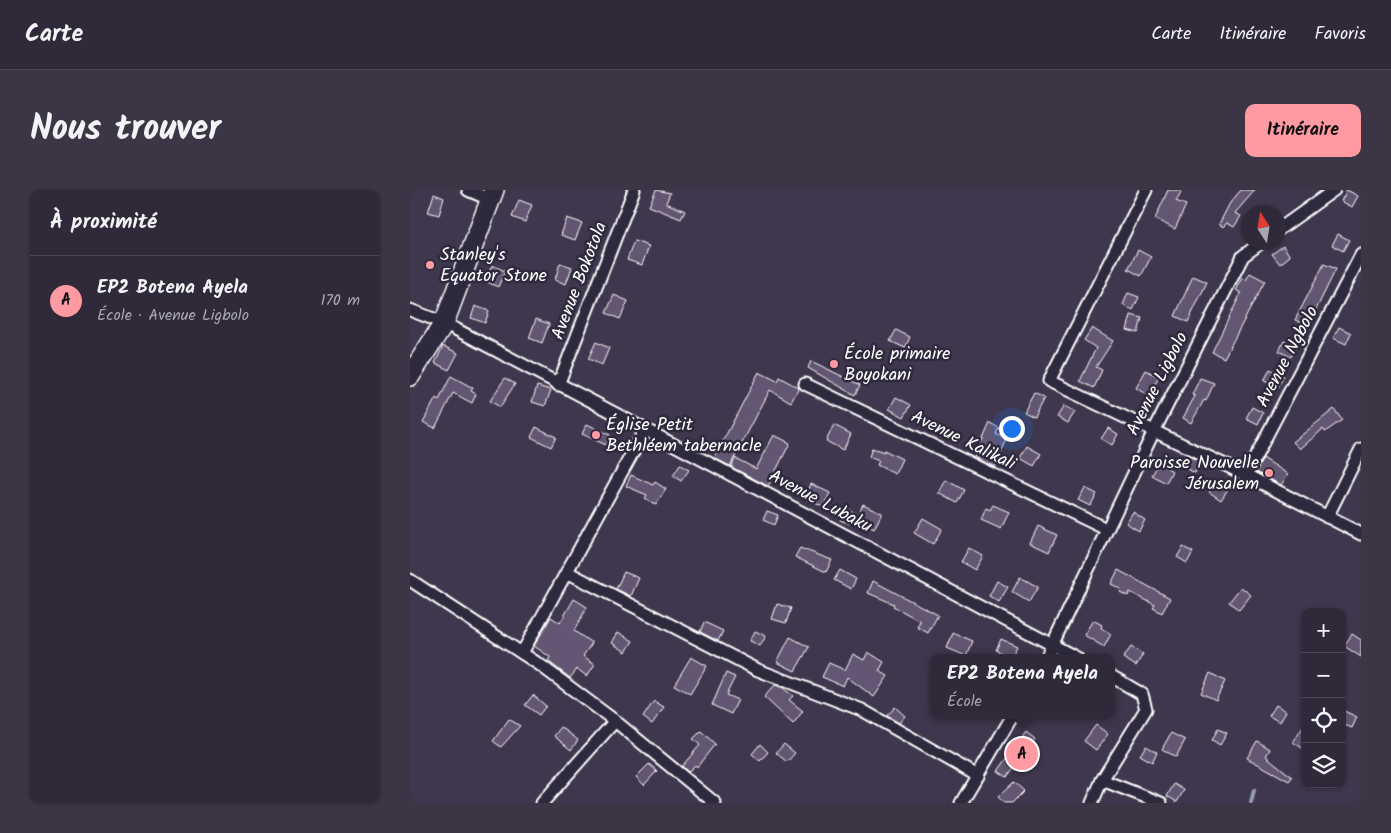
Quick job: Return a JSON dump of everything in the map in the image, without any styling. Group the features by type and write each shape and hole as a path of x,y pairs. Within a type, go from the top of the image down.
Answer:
{"main road":[{"path":"410,376 444,323 492,195"}],"street":[{"path":"468,190 492,195"},
{"name":"Avenue Bokotola","path":"558,385 634,190"},
{"path":"1146,190 1049,381 1246,475 1361,534"},
{"path":"1286,224 1334,190"},
{"name":"Avenue Ligbolo","path":"1048,654 1154,431 1243,256 1251,250"},
{"name":"Avenue Ngbolo","path":"1246,475 1361,255"},
{"name":"Avenue Lubaku","path":"410,310 444,323 558,385 1070,654"},
{"name":"Avenue Kalikali","path":"805,384 1106,529"},
{"path":"522,653 645,430"},
{"path":"1327,517 1361,449"},
{"path":"567,572 758,670 862,710 978,776"},
{"path":"410,580 522,653 615,721 715,803"},
{"path":"1092,803 1102,780 1146,709 1142,694 1115,678"},
{"path":"961,803 1011,719"},
{"path":"542,803 615,721"},
{"path":"1102,780 1161,803"}],"building":[{"path":"656,190 670,193 666,203 685,211 681,219 649,206"},
{"path":"1168,190 1182,190 1176,201 1186,205 1175,229 1155,219"},
{"path":"1241,190 1255,190 1235,213 1241,216 1234,227 1227,223 1223,227 1219,224 1230,203"},
{"path":"1347,190 1358,196 1352,207 1341,201"},
{"path":"434,194 444,198 439,215 428,212"},
{"path":"519,200 532,205 525,222 512,217"},
{"path":"567,218 582,223 575,240 561,235"},
{"path":"1338,234 1349,240 1343,251 1332,245"},
{"path":"634,241 649,246 642,265 627,260"},
{"path":"1138,250 1151,257 1141,276 1128,269"},
{"path":"1278,250 1286,250 1290,256 1280,264 1272,254"},
{"path":"560,263 572,267 566,284 555,280"},
{"path":"1324,264 1336,269 1308,326 1295,320"},
{"path":"492,265 505,271 498,287 485,281"},
{"path":"1250,273 1265,281 1224,358 1212,352 1241,293 1236,290 1243,278 1246,280"},
{"path":"1193,276 1207,282 1188,322 1175,316"},
{"path":"1128,293 1139,297 1133,310 1123,305"},
{"path":"614,295 628,301 620,319 606,313"},
{"path":"475,306 489,311 485,323 471,318"},
{"path":"1131,315 1142,318 1138,333 1127,330"},
{"path":"536,319 549,324 542,343 529,338"},
{"path":"1339,327 1351,333 1346,344 1333,338"},
{"path":"1092,328 1113,341 1096,367 1102,370 1094,388 1080,381 1096,348 1084,340"},
{"path":"896,330 910,337 905,348 890,341"},
{"path":"1284,341 1296,346 1291,357 1279,351"},
{"path":"596,342 609,348 602,365 588,359"},
{"path":"443,346 458,353 449,370 435,363"},
{"path":"811,361 860,385 855,395 808,368"},
{"path":"1270,369 1284,376 1278,387 1264,381"},
{"path":"1146,370 1159,377 1149,396 1136,388"},
{"path":"759,372 777,381 779,377 799,388 791,402 770,390 730,466 714,458"},
{"path":"451,376 473,388 471,391 476,394 472,403 453,393 435,428 423,422 436,398 439,400"},
{"path":"505,378 515,384 500,407 490,401"},
{"path":"1200,378 1214,383 1206,401 1204,400 1191,423 1183,418 1195,396 1192,395"},
{"path":"537,386 551,390 545,406 532,402"},
{"path":"1034,393 1044,398 1034,417 1024,412"},
{"path":"896,397 911,405 904,417 889,409"},
{"path":"1064,406 1075,412 1068,423 1057,417"},
{"path":"1252,407 1263,413 1258,424 1246,418"},
{"path":"1334,409 1342,420 1325,432 1323,429 1300,449 1293,442"},
{"path":"990,423 999,428 996,434 1007,439 995,467 975,457"},
{"name":"Église Petit Bethléem tabernacle","path":"587,424 610,435 606,445 582,434"},
{"path":"834,425 851,434 843,450 826,441"},
{"path":"536,427 556,437 551,447 531,437"},
{"path":"1108,428 1118,434 1112,445 1101,439"},
{"path":"774,435 790,443 768,486 731,467 735,458 756,469"},
{"path":"1027,446 1041,454 1034,466 1020,458"},
{"path":"872,448 884,452 884,450 902,459 895,474 877,465 879,461 869,457"},
{"path":"1186,455 1201,462 1195,473 1180,465"},
{"name":"Paroisse Nouvelle Jérusalem","path":"1263,458 1288,474 1281,485 1256,472"},
{"path":"1159,463 1172,471 1166,483 1152,475"},
{"path":"680,465 689,470 681,481 673,476"},
{"path":"631,475 653,485 655,482 666,489 656,505 645,498 647,495 626,486"},
{"path":"946,480 964,490 957,503 939,493"},
{"path":"1216,482 1228,489 1221,500 1209,492"},
{"path":"811,484 830,493 823,507 805,498"},
{"path":"1085,488 1097,494 1090,506 1078,500"},
{"path":"863,504 882,513 874,529 855,520"},
{"path":"993,505 1009,512 1001,529 981,520 986,508 990,510"},
{"path":"846,508 855,513 850,524 840,520"},
{"path":"767,511 778,515 774,525 763,520"},
{"path":"1133,512 1145,520 1139,531 1126,523"},
{"path":"923,518 942,529 933,544 914,533"},
{"path":"1038,526 1057,535 1049,552 1030,543"},
{"path":"1183,547 1193,552 1187,563 1177,557"},
{"path":"800,548 832,560 826,572 795,557"},
{"path":"969,548 983,556 975,570 961,562"},
{"path":"840,570 856,579 851,589 834,580"},
{"path":"1118,570 1170,598 1162,613 1153,608 1155,605 1130,592 1128,596 1120,592 1121,589 1111,584"},
{"path":"624,572 639,578 631,596 616,589"},
{"path":"1020,577 1038,587 1029,602 1012,592"},
{"path":"873,581 938,615 928,633 917,627 920,621 893,606 894,604 868,593"},
{"path":"997,581 1008,587 999,602 989,596"},
{"path":"1241,587 1251,595 1239,610 1229,602"},
{"path":"574,599 587,607 574,631 592,643 583,656 595,664 587,676 577,669 570,678 548,661 550,657 534,646 551,617 560,623"},
{"path":"777,604 791,608 786,623 772,619"},
{"path":"1093,620 1102,625 1101,628 1111,634 1104,647 1084,635"},
{"path":"704,622 723,631 718,641 700,632"},
{"path":"755,631 766,636 760,646 750,641"},
{"path":"618,632 633,641 626,652 612,643"},
{"path":"953,633 972,641 967,654 961,654 947,648"},
{"path":"1352,634 1361,640 1361,657 1346,647 1346,643"},
{"path":"790,637 809,647 795,671 777,662"},
{"path":"1001,639 1017,646 1013,654 1004,654 996,650"},
{"path":"1131,647 1143,654 1136,666 1123,658"},
{"path":"868,652 884,662 879,671 888,676 874,697 847,677 843,686 822,677 829,663 845,670 853,654 864,660"},
{"path":"691,657 707,666 690,694 674,685"},
{"path":"726,673 735,677 726,695 738,700 731,714 712,705"},
{"path":"1210,673 1225,681 1216,700 1201,693"},
{"path":"775,685 783,688 793,696 789,700 803,711 793,724 764,697"},
{"path":"533,695 546,706 539,715 525,705"},
{"path":"654,701 664,707 652,724 643,717"},
{"path":"1276,705 1286,711 1280,722 1269,716"},
{"path":"895,707 905,716 899,723 887,716"},
{"path":"1346,712 1357,717 1352,728 1346,726"},
{"path":"509,719 520,726 501,747 493,741"},
{"path":"1096,725 1108,734 1096,750 1084,741"},
{"path":"561,727 578,740 571,750 554,736"},
{"path":"1218,729 1227,733 1220,745 1212,740"},
{"path":"1301,730 1301,747 1293,742"},
{"path":"701,731 715,744 697,767 695,765 688,772 682,766 700,745 693,739"},
{"path":"1026,732 1035,739 1007,777 998,771"},
{"path":"1171,733 1185,740 1176,757 1162,749"},
{"path":"1257,741 1270,749 1266,756 1292,777 1289,781 1247,758"},
{"path":"760,744 768,752 760,761 752,754"},
{"path":"784,744 795,753 787,762 776,753"},
{"path":"1146,746 1157,752 1152,762 1140,755"},
{"path":"649,764 657,771 644,785 636,777"},
{"path":"1014,782 1024,791 1012,803 1004,803 998,797"},
{"path":"1174,784 1184,790 1177,802 1167,796"}],"waterway":[{"path":"1251,803 1254,790"}],"place":[{"name":"Stanley's Equator Stone","path":"430,265"},
{"name":"École primaire Boyokani","path":"834,364"},
{"name":"Église Petit Bethléem tabernacle","path":"596,435"},
{"name":"Paroisse Nouvelle Jérusalem","path":"1269,473"},
{"name":"EP2 Botena Ayela","path":"1022,754"}]}
